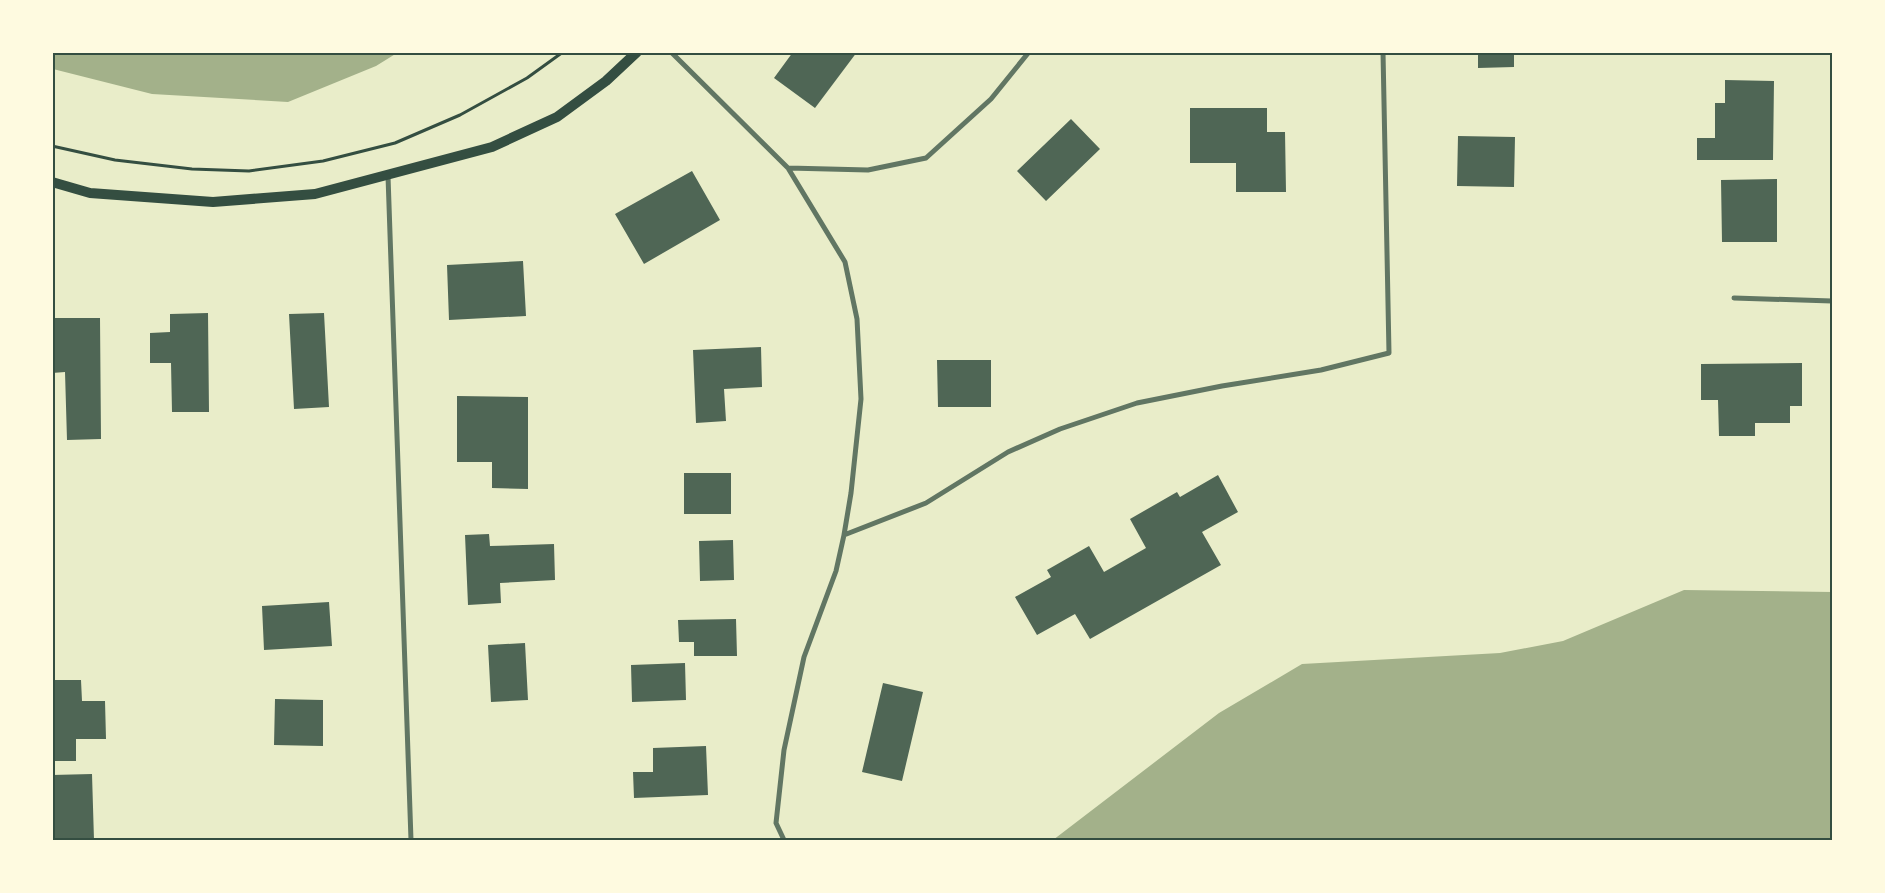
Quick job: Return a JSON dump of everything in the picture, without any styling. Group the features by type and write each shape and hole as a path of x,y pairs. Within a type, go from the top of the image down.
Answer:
{"main road":[{"path":"52,182 90,194 213,202 315,194 492,147 557,117 606,81 637,52"}],"street":[{"path":"671,52 788,168 845,262 857,319 861,399 851,493 836,571 804,657 784,750 776,823 784,840"},
{"path":"788,168 868,170 926,158 992,99 1029,52"},
{"path":"844,534 926,503 1008,452 1060,429 1137,403 1222,386 1321,370 1390,353 1384,52"},
{"path":"388,176 411,840"},
{"path":"1734,298 1832,301"}],"path":[{"path":"52,146 115,160 192,169 249,171 323,161 395,143 460,115 527,78 563,52"}],"shaded area":[{"path":"52,53 397,53 376,66 288,102 152,94 53,69"},
{"path":"1684,590 1832,592 1832,840 1053,840 1219,713 1302,664 1500,653 1563,641"}],"building":[{"path":"793,52 857,52 815,108 774,78"},
{"path":"1461,52 1514,52 1514,67 1478,68 1478,55 1461,55"},
{"path":"1725,80 1774,81 1773,160 1697,160 1697,138 1715,138 1715,103 1725,103"},
{"path":"1190,108 1267,108 1267,132 1285,132 1286,192 1236,192 1236,163 1190,163"},
{"path":"1071,119 1100,149 1046,201 1017,171"},
{"path":"1458,136 1515,137 1514,187 1457,186"},
{"path":"692,171 720,220 644,264 615,214"},
{"path":"1777,179 1777,242 1722,242 1721,180"},
{"path":"523,261 526,316 449,320 447,265"},
{"path":"208,313 209,412 172,412 171,363 150,363 150,333 170,332 170,314"},
{"path":"324,313 329,407 294,409 289,314"},
{"path":"52,318 100,318 101,439 67,440 65,372 52,373"},
{"path":"761,347 762,387 724,389 726,421 696,423 693,350"},
{"path":"937,360 991,360 991,407 938,407"},
{"path":"1802,363 1802,406 1790,406 1790,423 1755,423 1755,436 1719,436 1718,400 1701,400 1701,364"},
{"path":"457,396 528,397 528,489 492,488 492,462 457,462"},
{"path":"684,473 731,473 731,514 684,514"},
{"path":"1218,475 1238,512 1202,532 1221,565 1090,639 1075,614 1037,635 1015,597 1051,577 1047,570 1089,546 1104,572 1146,548 1130,519 1177,492 1180,497"},
{"path":"489,534 490,546 554,544 555,580 500,583 501,603 468,605 465,535"},
{"path":"733,540 734,580 700,581 699,541"},
{"path":"329,602 332,646 264,650 262,606"},
{"path":"736,619 737,656 694,656 694,642 679,642 678,620"},
{"path":"525,643 528,700 491,702 488,645"},
{"path":"685,663 686,700 632,702 631,665"},
{"path":"52,680 81,680 82,701 105,701 106,739 76,739 76,761 52,761"},
{"path":"883,683 923,692 902,781 862,772"},
{"path":"275,699 323,700 323,746 274,745"},
{"path":"706,746 708,795 634,798 633,772 653,772 653,748"},
{"path":"92,774 94,840 52,840 52,775"}]}
